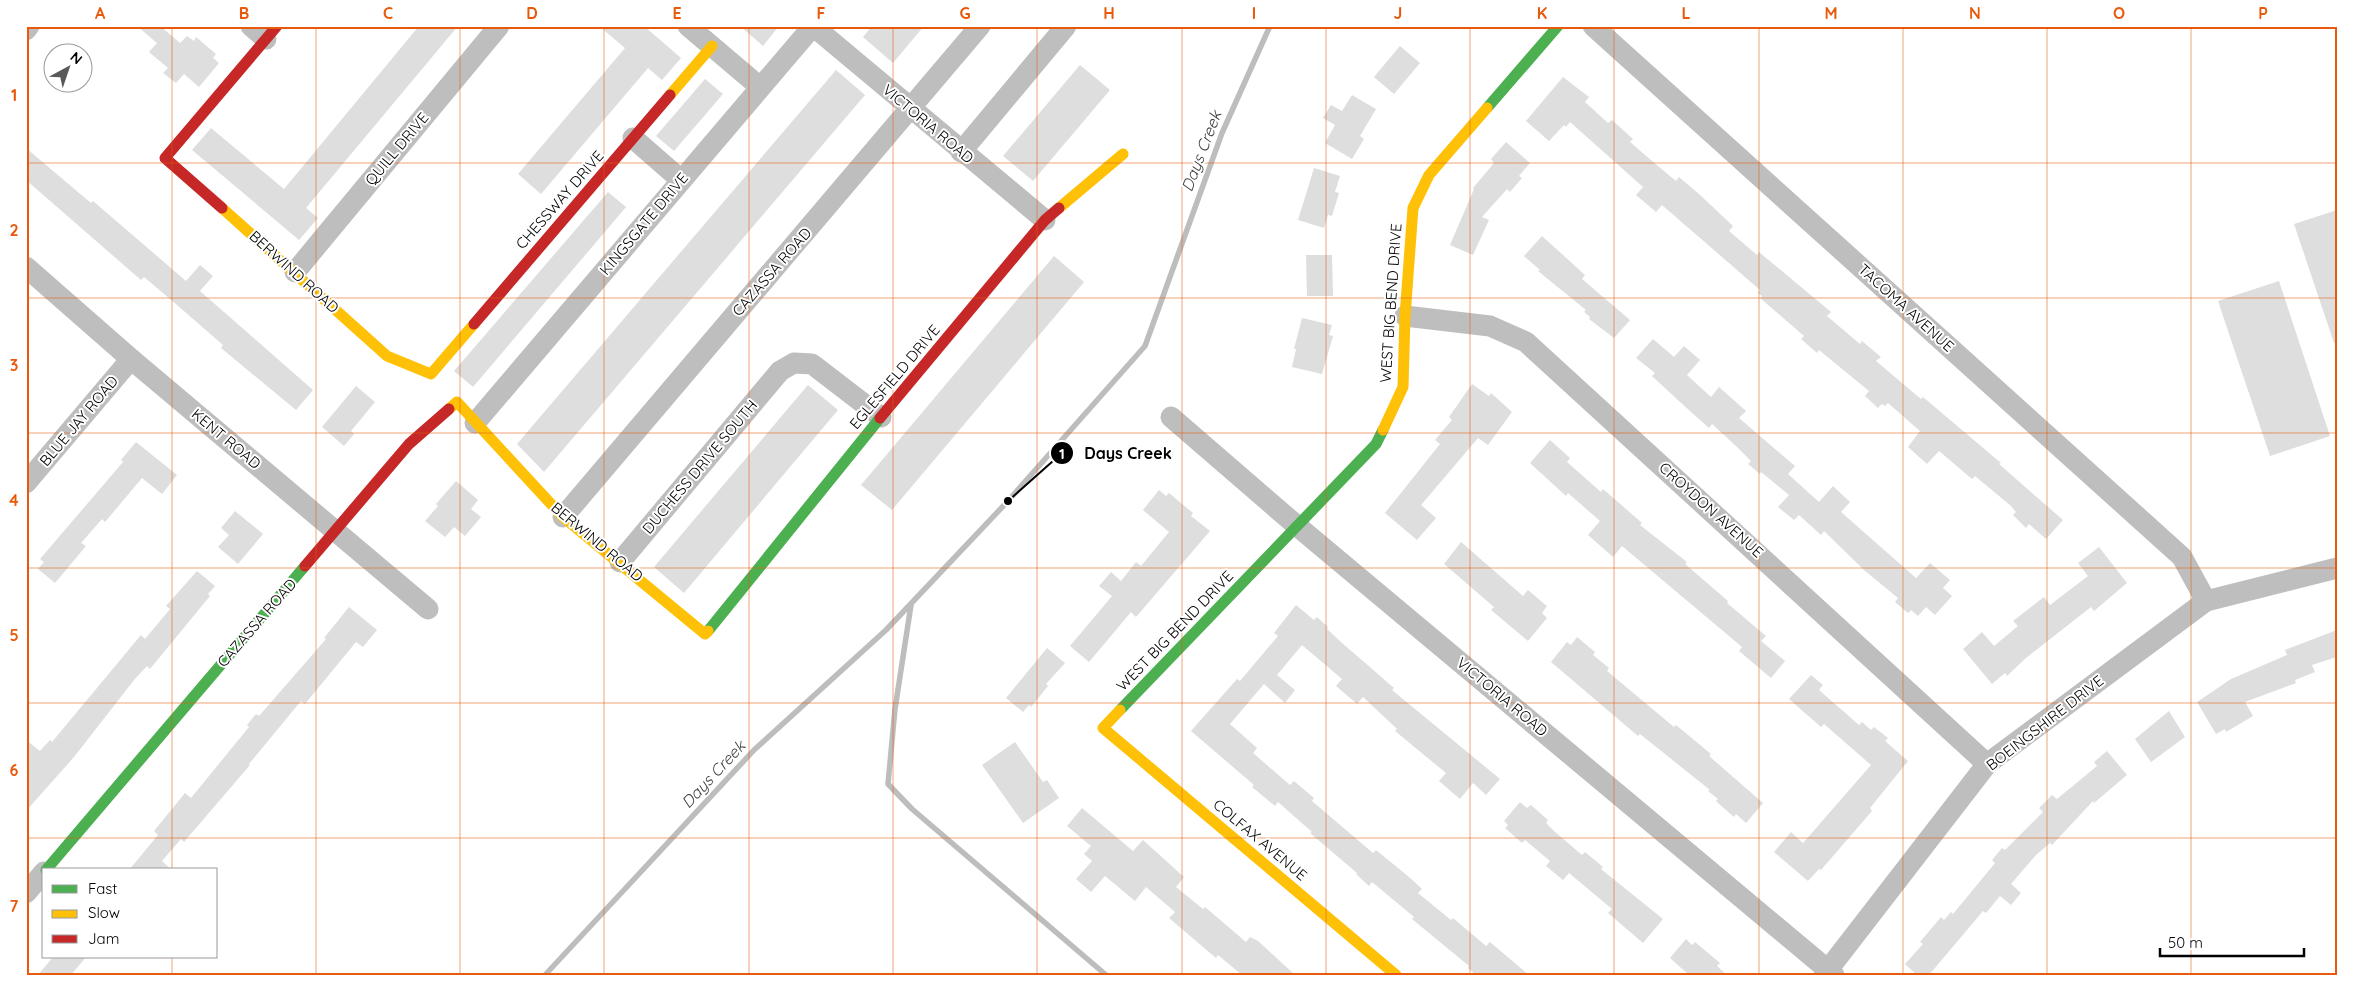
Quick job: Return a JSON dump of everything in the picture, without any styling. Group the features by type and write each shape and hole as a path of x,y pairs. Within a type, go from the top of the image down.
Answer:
{"street":[{"path":"26,30 29,26"},
{"name":"QUILL DRIVE","path":"295,272 499,26"},
{"path":"688,26 760,86"},
{"name":"KINGSGATE DRIVE","path":"475,423 813,26"},
{"name":"VICTORIA ROAD","path":"813,26 911,110 1045,220"},
{"name":"CAZASSA ROAD","path":"563,517 911,110 980,26"},
{"path":"962,152 1066,26"},
{"name":"WEST BIG BEND DRIVE","path":"1103,728 1296,525 1376,444 1403,387 1405,316 1412,208 1429,175 1558,26"},
{"name":"TACOMA AVENUE","path":"1593,26 2182,557 2206,601"},
{"name":"BERWIND ROAD","path":"265,31 165,158 387,356 430,374"},
{"name":"CHESSWAY DRIVE","path":"430,374 712,46"},
{"path":"633,138 681,180"},
{"name":"EGLESFIELD DRIVE","path":"705,634 881,417 1045,220 1123,154"},
{"name":"KENT ROAD","path":"26,267 132,360 428,609"},
{"name":"CROYDON AVENUE","path":"1405,316 1490,326 1526,342 1987,764"},
{"name":"BLUE JAY ROAD","path":"26,483 132,360"},
{"name":"DUCHESS DRIVE SOUTH","path":"620,562 780,372 794,363 812,364 881,417"},
{"name":"CAZASSA ROAD","path":"48,868 409,444 457,402 475,423"},
{"name":"VICTORIA ROAD","path":"1171,417 1296,525 1829,973"},
{"name":"BERWIND ROAD","path":"475,423 563,517 620,562 705,634"},
{"name":"BOEINGSHIRE DRIVE","path":"1829,973 1987,764 2206,601 2337,568"},
{"name":"COLFAX AVENUE","path":"1103,728 1396,975"},
{"name":"CAZASSA ROAD","path":"26,893 42,874"}],"building":[{"path":"137,26 160,26 180,43 187,36 194,41 196,37 216,54 213,58 219,63 199,87 184,74 176,83 163,73 168,68 149,52 157,43"},
{"path":"419,26 458,26 306,208 318,218 299,240 192,150 211,128 284,189"},
{"path":"599,26 644,26 681,58 662,80 648,68 541,194 518,174 625,48"},
{"path":"740,26 779,26 763,46"},
{"path":"872,26 924,26 893,63 863,37"},
{"path":"1400,46 1420,63 1394,94 1374,77"},
{"path":"1080,65 1110,90 1033,181 1003,156"},
{"path":"836,70 865,95 544,472 517,444"},
{"path":"1563,77 1589,97 1585,102 1608,123 1612,120 1633,139 1630,142 1652,161 1676,181 1679,177 1699,194 1733,226 1729,231 1757,255 1759,252 1831,312 1827,316 1860,344 1862,341 1881,357 1876,361 1921,399 1923,397 2001,463 1999,464 2063,520 2046,539 2029,524 2026,528 2013,515 2016,512 2011,506 1975,476 1972,479 1939,451 1927,464 1908,447 1920,431 1888,403 1885,406 1882,404 1878,408 1865,396 1869,391 1819,350 1817,353 1801,339 1804,336 1760,298 1762,296 1758,293 1760,290 1662,205 1656,212 1636,195 1643,187 1570,122 1566,127 1564,125 1549,141 1526,121"},
{"path":"705,79 723,94 674,151 656,136"},
{"path":"1352,95 1376,109 1360,136 1364,139 1352,159 1325,143 1335,125 1323,118 1331,105 1342,111"},
{"path":"1506,142 1530,163 1519,176 1522,178 1510,192 1507,189 1482,217 1489,220 1473,255 1450,245 1473,188 1494,163 1491,159"},
{"path":"26,148 91,203 93,201 186,281 200,265 213,276 200,291 313,390 296,410 221,348 223,345 177,305 144,277 141,280 26,180"},
{"path":"1314,168 1340,176 1335,192 1339,193 1332,216 1328,215 1324,228 1298,220"},
{"path":"608,192 626,207 473,387 454,371"},
{"path":"2337,210 2337,342 2334,343 2294,224"},
{"path":"1542,236 1585,275 1582,279 1630,320 1614,338 1589,319 1590,317 1584,312 1586,310 1538,271 1540,270 1524,256"},
{"path":"1306,255 1332,255 1333,296 1307,296"},
{"path":"1054,256 1084,282 892,510 861,485"},
{"path":"2279,281 2330,436 2270,456 2218,301"},
{"path":"1302,318 1332,325 1329,335 1333,336 1322,374 1292,367 1296,349 1294,349"},
{"path":"1653,339 1674,357 1684,346 1700,360 1687,375 1711,397 1719,387 1746,411 1739,418 1795,466 1788,474 1819,502 1833,486 1850,502 1841,512 1916,578 1930,563 1950,580 1943,588 1952,596 1935,615 1926,607 1918,616 1911,610 1908,613 1895,602 1898,598 1864,570 1824,531 1821,535 1799,515 1794,520 1778,507 1789,495 1748,464 1751,461 1737,447 1712,424 1709,428 1652,376 1655,373 1636,358"},
{"path":"1472,384 1489,396 1491,393 1512,412 1488,445 1478,438 1421,505 1436,518 1417,540 1385,513 1440,444 1435,440 1452,420 1449,417"},
{"path":"808,385 838,410 684,593 654,567"},
{"path":"356,386 375,402 351,431 354,434 344,446 322,427"},
{"path":"1550,440 1570,458 1567,462 1601,492 1603,489 1642,523 1640,525 1687,562 1685,564 1766,636 1761,641 1785,661 1771,678 1739,651 1742,647 1622,546 1613,557 1588,535 1600,521 1568,493 1566,496 1530,463"},
{"path":"136,442 177,475 162,494 142,478 105,522 102,519 81,543 86,546 55,583 38,569 44,562 40,559 123,462 121,460"},
{"path":"456,481 478,500 471,509 481,517 465,536 454,527 445,537 425,521 438,506 436,504"},
{"path":"1159,490 1166,496 1169,493 1193,513 1191,516 1210,531 1136,617 1131,612 1089,662 1070,646 1112,596 1099,586 1111,572 1121,581 1136,562 1141,566 1169,532 1143,510"},
{"path":"235,511 263,534 238,564 218,547 229,535 221,528"},
{"path":"1461,542 1523,596 1528,590 1547,606 1542,613 1547,618 1528,641 1491,610 1494,607 1444,564"},
{"path":"2099,547 2127,583 2094,611 2091,607 2026,658 2007,676 2005,673 1992,684 1963,649 1982,632 1994,646 2018,626 2013,621 2044,597 2050,605 2088,576 2078,563"},
{"path":"197,571 215,586 208,594 210,596 150,669 147,666 134,680 74,757 26,811 26,740 40,751 50,740 52,742 141,635 145,639 170,609 166,606"},
{"path":"1296,605 1314,620 1317,617 1341,642 1394,688 1392,690 1500,779 1486,795 1473,783 1460,799 1439,781 1446,773 1395,731 1397,729 1363,697 1357,704 1336,686 1342,679 1302,645 1277,675 1295,690 1285,703 1264,684 1230,724 1257,748 1253,753 1290,785 1294,781 1314,798 1312,801 1373,853 1376,850 1409,877 1422,889 1418,893 1451,920 1453,918 1486,946 1490,942 1529,975 1476,975 1468,968 1469,966 1412,919 1414,917 1372,882 1369,886 1278,802 1275,806 1252,787 1254,785 1191,731 1237,679 1240,681 1278,636 1274,633"},
{"path":"349,607 377,630 363,647 356,642 305,704 301,701 250,765 184,842 181,839 162,861 170,868 131,868 158,835 154,831 185,793 191,798 249,727 247,725 256,714 259,716 326,639 324,638"},
{"path":"2337,630 2337,657 2312,665 2315,672 2295,680 2296,683 2245,702 2253,716 2226,732 2225,729 2216,734 2197,702 2231,679 2287,655 2285,650"},
{"path":"1577,637 1595,652 1593,655 1609,668 1607,671 1674,727 1676,725 1711,754 1709,756 1763,803 1746,823 1736,814 1734,817 1716,801 1718,799 1708,791 1710,790 1640,734 1638,736 1551,662 1567,642 1571,645"},
{"path":"1047,648 1065,663 1046,684 1048,686 1031,707 1029,705 1023,712 1006,698"},
{"path":"1811,675 1823,685 1819,690 1859,725 1862,722 1871,730 1874,727 1888,738 1885,741 1908,761 1870,808 1872,811 1821,870 1819,869 1808,881 1774,852 1791,832 1803,843 1871,765 1824,724 1821,727 1789,699"},
{"path":"2169,711 2185,737 2151,762 2135,739"},
{"path":"1015,742 1043,782 1047,780 1059,798 1023,823 982,765"},
{"path":"2107,751 2127,775 2094,803 2093,801 2052,845 2050,843 2036,855 2011,884 2021,893 2011,905 2000,896 1986,913 1983,911 1929,975 1917,975 1905,964 1923,944 1920,942 1941,917 1944,920 1951,912 1953,914 1995,863 1992,860 2002,848 2005,850 2043,812 2039,808 2052,795 2057,799 2097,766 2094,762"},
{"path":"1520,802 1527,808 1531,805 1548,820 1546,823 1554,831 1582,855 1585,852 1603,867 1601,869 1663,919 1643,943 1608,913 1612,909 1569,873 1563,880 1546,866 1550,861 1525,840 1522,843 1505,828 1508,825 1504,821"},
{"path":"1082,808 1133,851 1143,840 1184,877 1176,887 1203,909 1205,907 1246,942 1250,937 1258,941 1295,975 1242,975 1218,955 1216,958 1169,918 1175,912 1146,887 1135,901 1105,876 1091,892 1076,879 1092,861 1084,854 1091,846 1067,826"},
{"path":"1686,939 1692,945 1695,942 1720,963 1717,966 1727,975 1689,975 1670,958"},
{"path":"52,958 85,958 71,975 38,975"}],"waterway":[{"name":"Days Creek","path":"545,975 754,750 886,630 1008,501 1145,346 1222,133 1270,26"},
{"path":"911,605 895,709 888,784 912,809 1106,975"}],"traffic: fast":[{"path":"1487,108 1558,26"},
{"path":"708,631 880,418"},
{"path":"1120,710 1376,444 1383,430"},
{"path":"48,868 305,566"}],"traffic: slow":[{"path":"670,95 712,46"},
{"path":"1383,430 1403,387 1405,316 1413,208 1429,175 1487,108"},
{"path":"1059,208 1123,154"},
{"path":"222,208 387,356 431,374 474,324"},
{"path":"449,409 457,402 563,517 705,634 708,631"},
{"path":"1120,710 1103,728 1396,975"}],"traffic: jam":[{"path":"222,208 165,158 277,26"},
{"path":"474,324 670,95"},
{"path":"880,418 1045,220 1059,208"},
{"path":"305,566 409,444 449,409"}],"place":[{"name":"Days Creek","path":"1008,501"}]}
